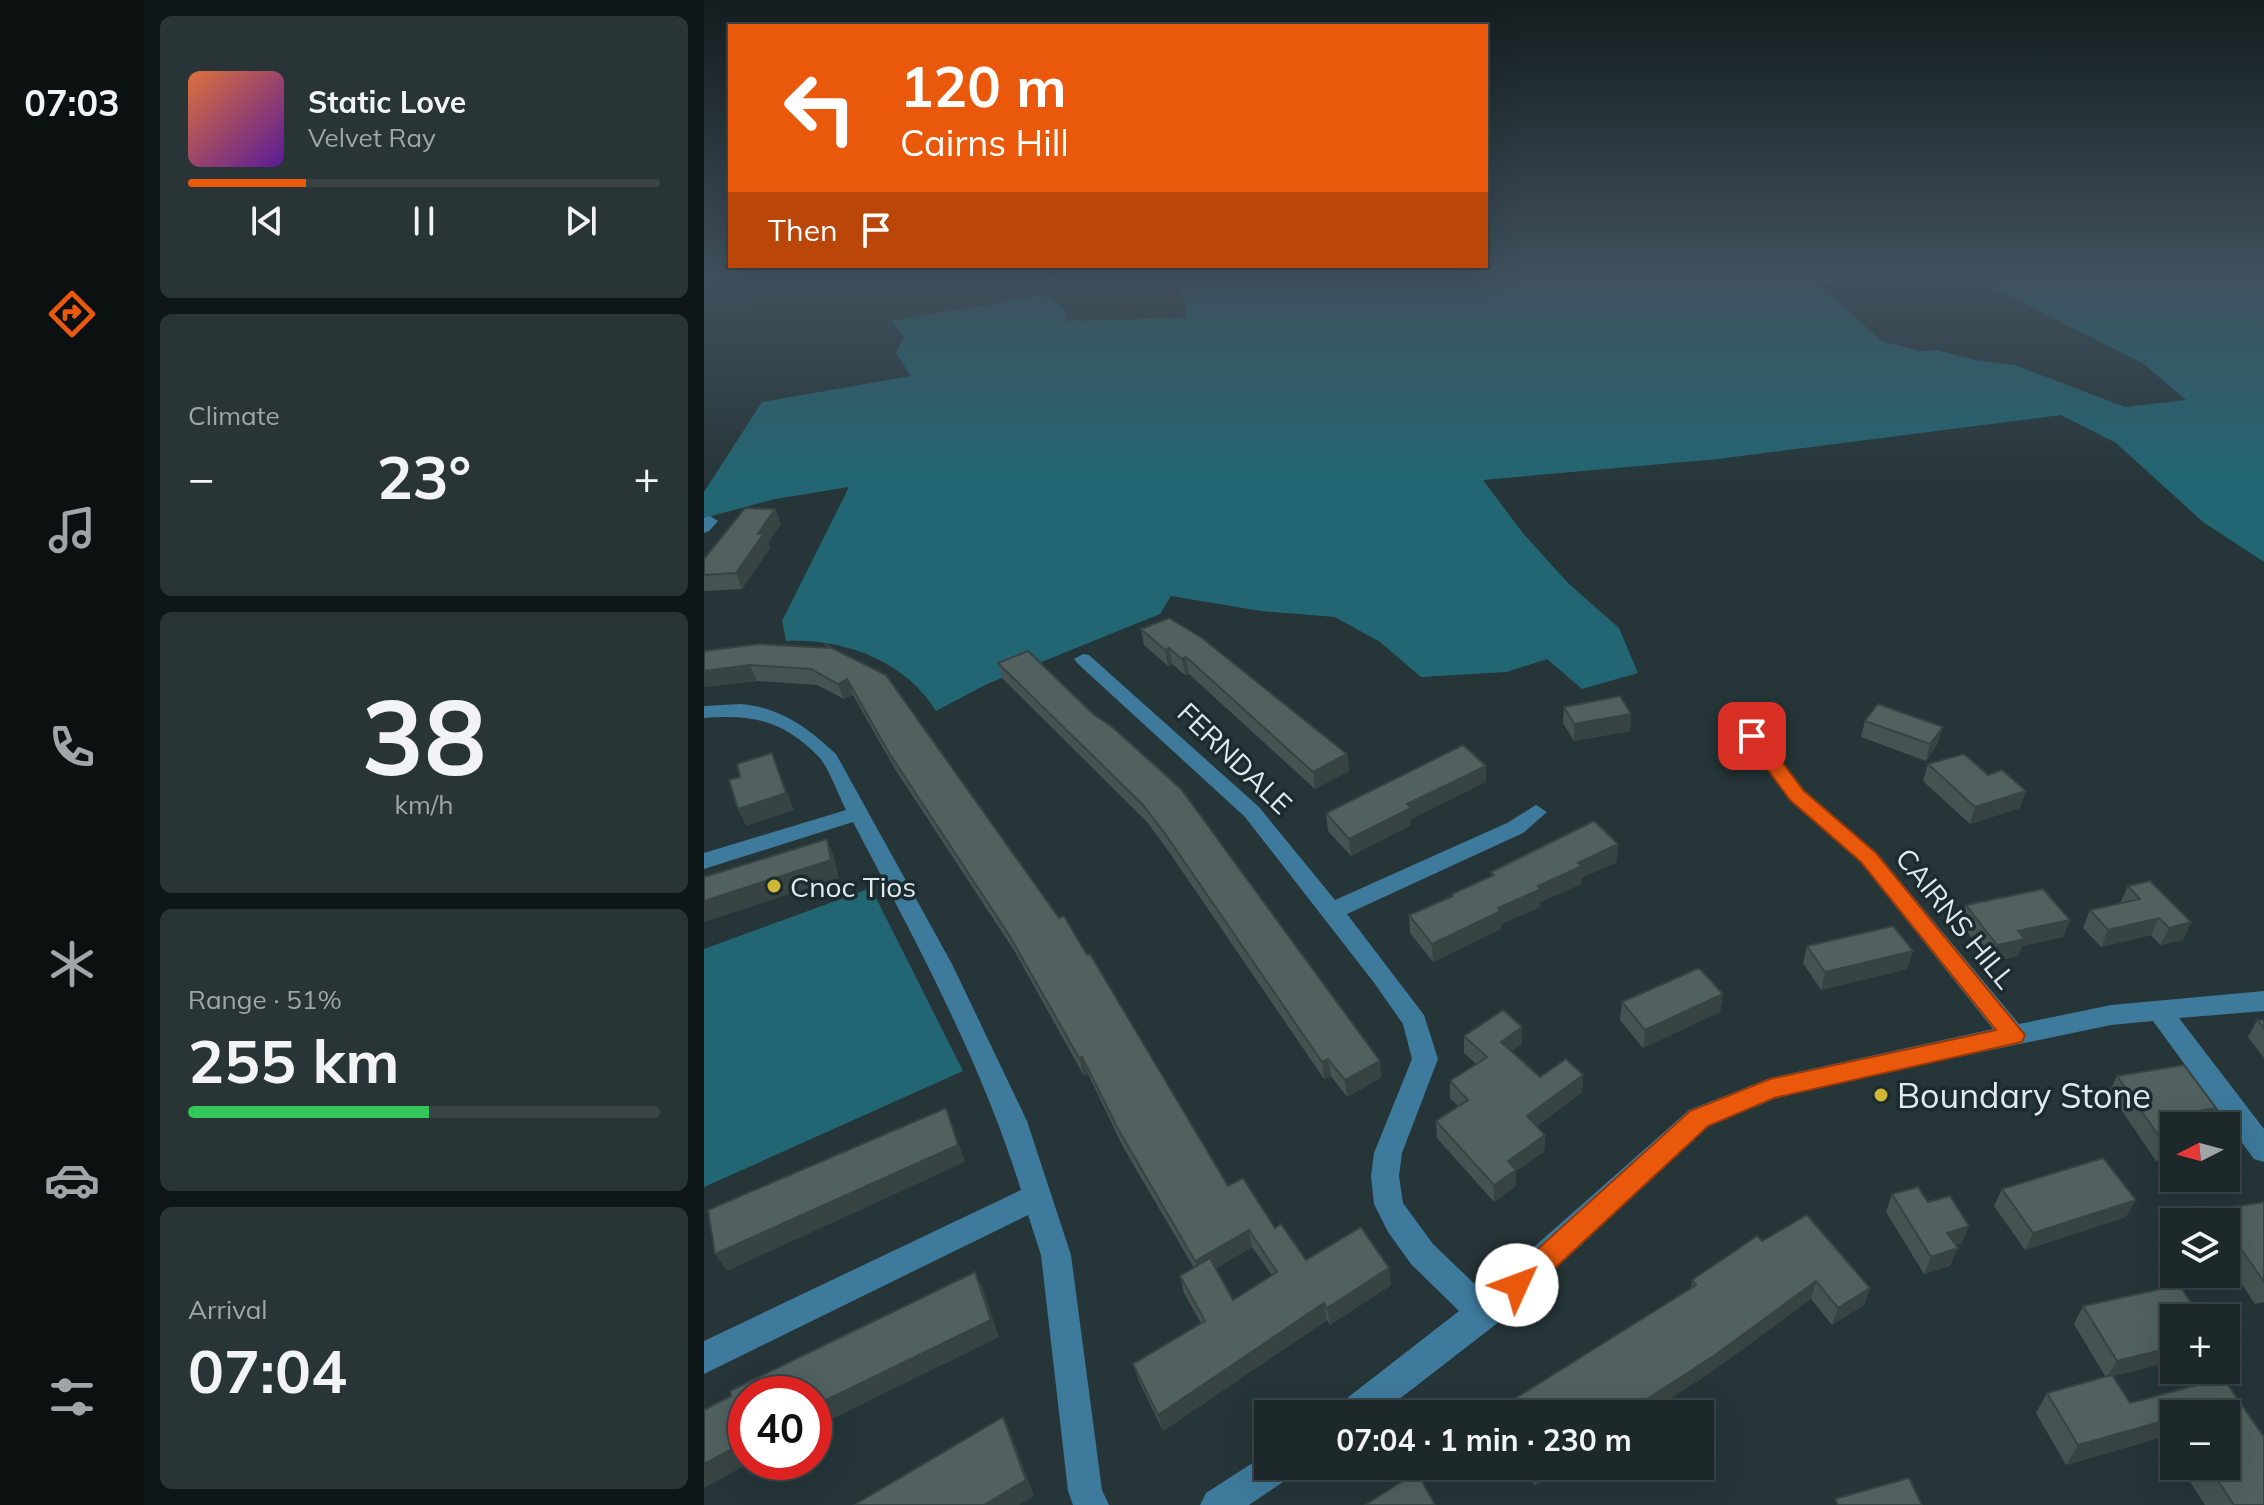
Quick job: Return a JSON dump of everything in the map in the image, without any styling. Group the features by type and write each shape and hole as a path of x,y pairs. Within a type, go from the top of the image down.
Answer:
{"street":[{"name":"FERNDALE","path":"1083,659 1229,788 1280,844 1384,977 1415,1022 1425,1059 1388,1153 1385,1176 1389,1204 1398,1223 1422,1254 1484,1314"},
{"path":"704,712 763,711 794,724 826,754 940,964 1013,1121 1056,1255 1085,1491 1091,1505"},
{"name":"CAIRNS HILL","path":"1752,736 1797,795 1869,858 2013,1035"},
{"path":"1332,911 1515,828 1536,812"},
{"path":"704,861 857,814"},
{"path":"1372,1400 1484,1314 1699,1118 1770,1089 2013,1035 2158,1009 2264,1001"},
{"path":"2158,1009 2264,1150"},
{"path":"704,1358 1036,1197"},
{"path":"1218,1505 1256,1480"}],"shaded area":[{"path":"900,345 1898,345 2015,365 2125,407 2186,400 2144,364 2107,345 2264,345 2264,562 2203,522 2116,443 2061,415 1718,459 1483,480 1522,532 1568,583 1619,628 1638,673 1582,689 1547,659 1507,672 1421,677 1380,642 1335,617 1261,611 1171,596 1160,614 987,684 936,711 907,678 870,656 829,644 786,641 782,621 849,487 775,499 704,518 704,492 762,402 911,376 896,353"},
{"path":"871,888 963,1071 704,1187 704,949"}],"building":[{"path":"745,508 775,509 758,534 764,533 736,573 704,575 704,559"},
{"path":"1169,618 1202,638 1347,754 1313,772 1186,657 1182,659 1169,648 1165,650 1141,629"},
{"path":"759,644 828,648 826,645 886,675 1059,918 1064,916 1087,955 1090,954 1228,1186 1243,1178 1275,1228 1281,1224 1306,1260 1361,1227 1389,1268 1327,1308 1324,1303 1158,1415 1133,1364 1205,1321 1180,1276 1210,1258 1233,1300 1277,1272 1249,1230 1195,1261 1118,1129 1082,1057 1079,1058 1009,935 889,753 847,679 838,684 811,669 750,665 704,671 704,651"},
{"path":"1028,651 1093,714 1111,726 1181,789 1380,1061 1345,1080 1328,1059 1322,1062 1143,805 998,663"},
{"path":"1620,696 1631,714 1574,724 1564,707"},
{"path":"1878,704 1943,727 1930,744 1865,721"},
{"path":"1463,745 1486,766 1407,804 1411,808 1349,839 1326,813"},
{"path":"772,753 786,793 738,809 729,780 740,777 737,764"},
{"path":"1964,754 1988,775 2002,770 2026,791 1975,807 1928,764"},
{"path":"1594,821 1618,844 1578,863 1582,866 1538,886 1541,889 1498,908 1501,911 1432,944 1409,915 1453,896 1494,875 1491,872"},
{"path":"827,839 831,860 704,901 704,877"},
{"path":"2150,881 2191,922 2169,928 2159,918 2108,930 2090,910 2140,899 2128,886"},
{"path":"2043,889 2070,920 2018,931 2025,939 1997,945 1966,905"},
{"path":"1893,926 1913,951 1825,972 1807,946"},
{"path":"1699,968 1723,994 1645,1030 1622,1002"},
{"path":"1503,1010 1522,1027 1501,1042 1540,1077 1566,1059 1583,1075 1527,1116 1545,1135 1508,1161 1516,1170 1494,1185 1436,1121 1468,1100 1450,1081 1487,1057 1464,1036"},
{"path":"2184,1065 2216,1108 2160,1112 2160,1138 2117,1076"},
{"path":"946,1108 958,1145 715,1254 708,1210"},
{"path":"2103,1158 2136,1200 2033,1233 2002,1189"},
{"path":"1918,1187 1928,1202 1950,1196 1969,1226 1947,1233 1958,1248 1931,1257 1892,1194"},
{"path":"2264,1202 2264,1282 2240,1247 2240,1208 2226,1208"},
{"path":"1807,1215 1870,1288 1838,1308 1816,1281 1715,1355 1646,1400 1513,1400 1696,1285 1692,1280 1757,1236 1762,1241"},
{"path":"975,1272 991,1320 832,1397 832,1376 761,1376"},
{"path":"2165,1288 2181,1288 2192,1304 2160,1304 2160,1350 2117,1361 2083,1306"},
{"path":"2112,1375 2130,1403 2201,1384 2227,1384 2238,1400 2160,1400 2160,1422 2078,1445 2047,1393"},
{"path":"728,1398 728,1451 704,1464 704,1410"},
{"path":"2240,1402 2264,1437 2264,1505 2234,1505 2217,1480 2240,1480"},
{"path":"1003,1417 1026,1480 984,1505 854,1505"},
{"path":"1909,1478 1922,1505 1838,1505 1835,1499"},
{"path":"1404,1480 1421,1480 1435,1505 1365,1505"}],"place":[{"name":"Cnoc Tios","path":"774,886"},
{"name":"Boundary Stone","path":"1881,1095"}],"route":[{"path":"1517,1285 1699,1118 1770,1089 2013,1035 1869,858 1797,795 1752,736"}]}
